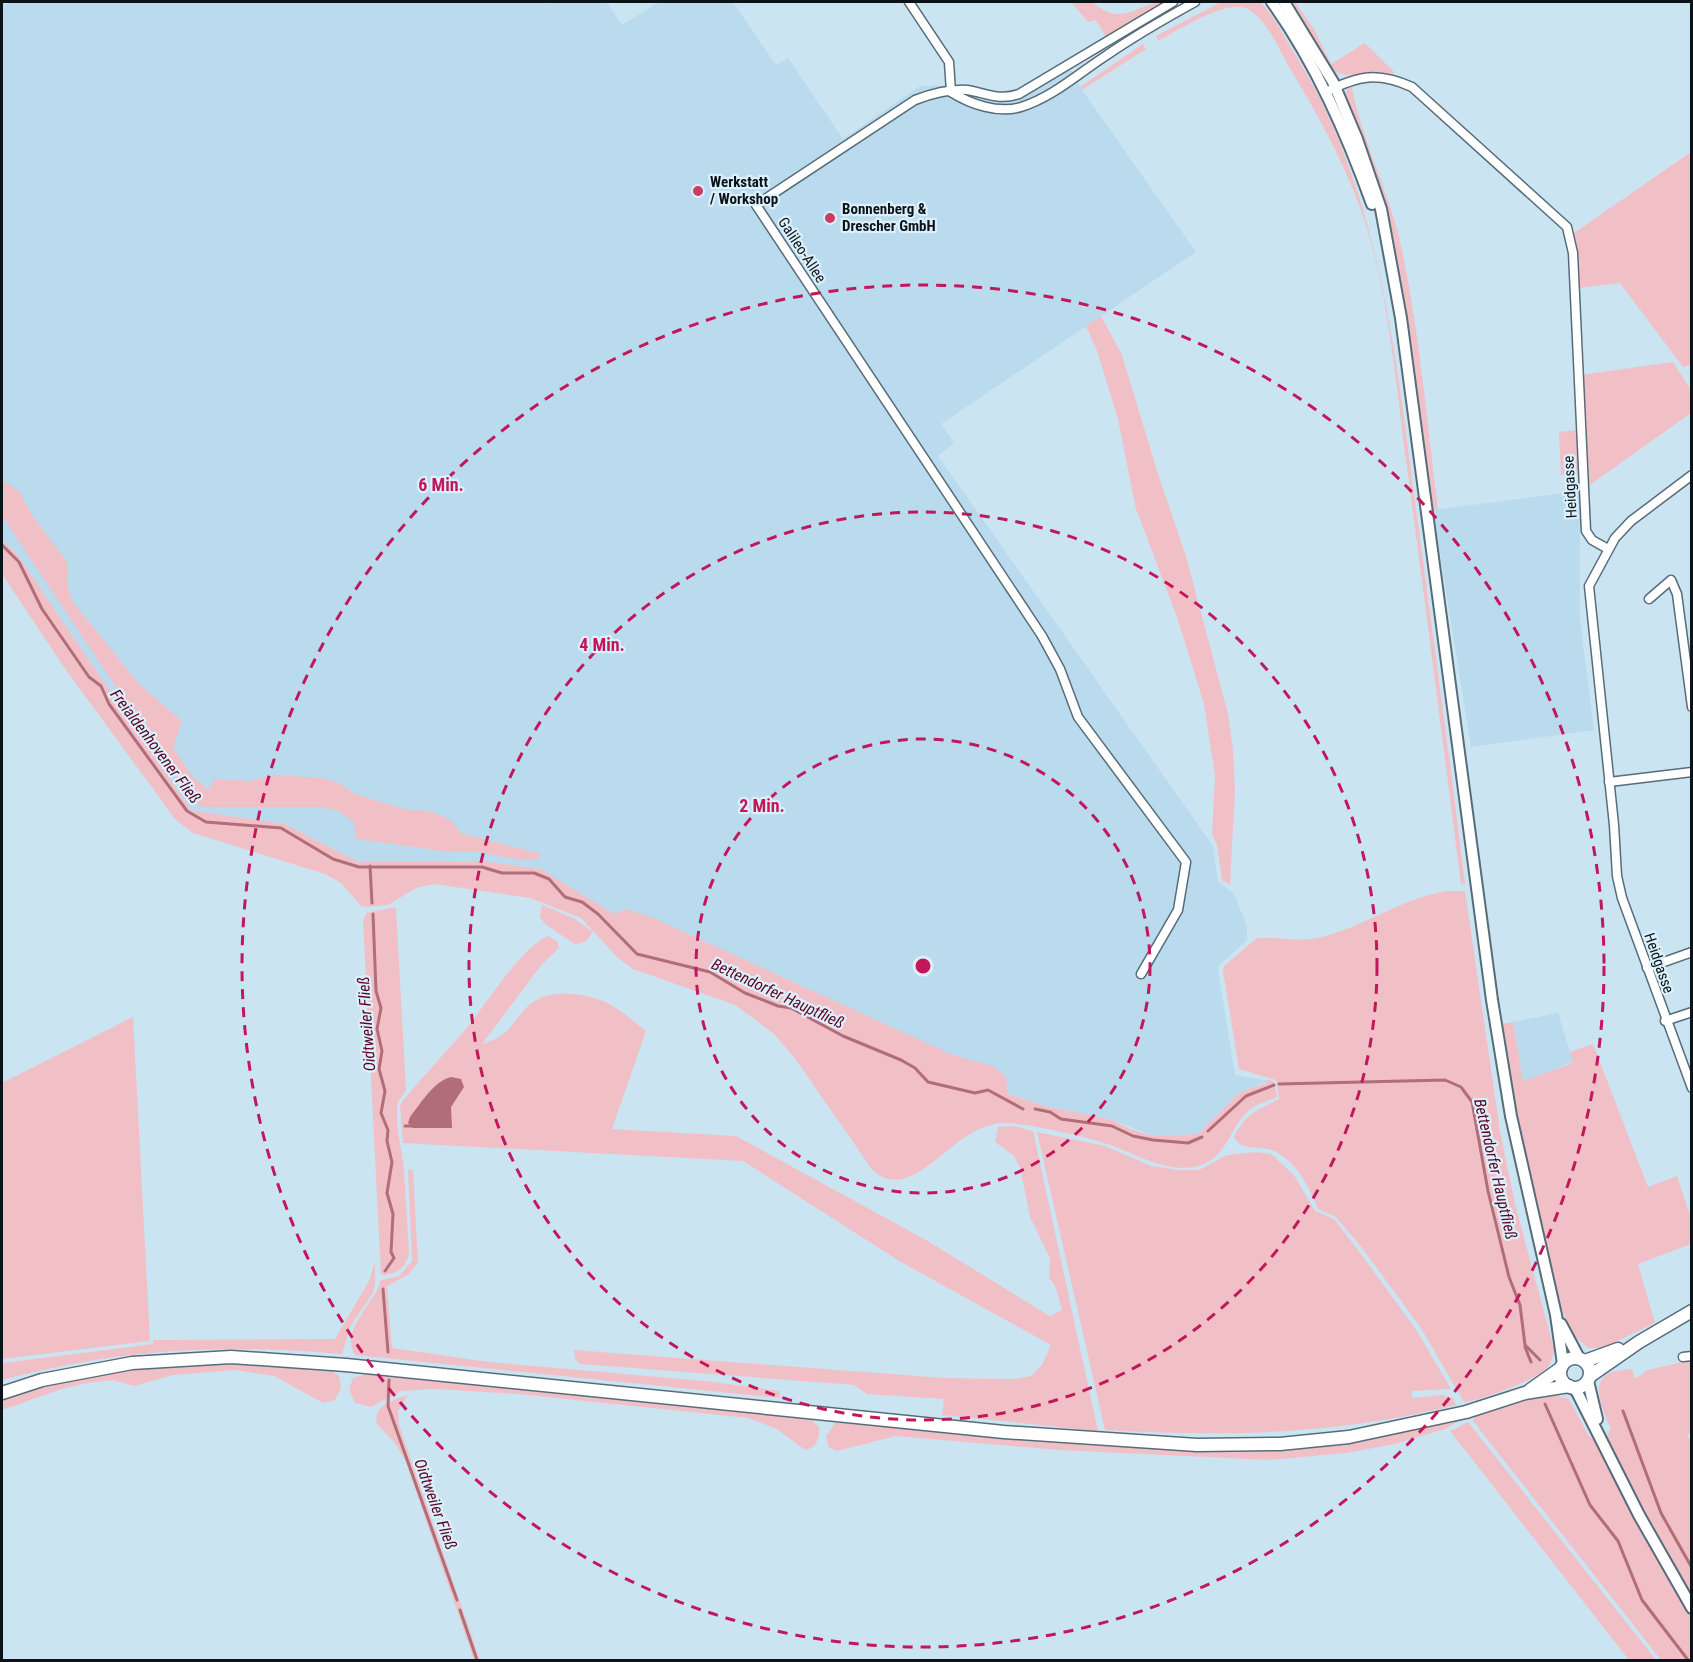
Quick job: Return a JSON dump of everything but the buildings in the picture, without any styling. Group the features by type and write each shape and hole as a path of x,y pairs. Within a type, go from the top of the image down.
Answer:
{"main road":[{"path":"2,1393 42,1380 132,1363 231,1357 346,1365 1004,1432 1197,1445 1280,1444 1349,1437 1466,1412 1525,1393 1572,1387 1589,1379 1639,1341 1692,1311"},
{"path":"1525,1393 1569,1359 1582,1359 1639,1341"},
{"path":"1582,1359 1589,1366 1589,1379"},
{"path":"1562,1366 1562,1379 1572,1387"}],"street":[{"path":"909,2 949,62 951,92 965,101 987,107 1019,108 1048,94 1137,35 1194,2"},
{"name":"Galileo-Allee","path":"1141,974 1178,910 1186,862 1078,717 1060,669 1042,636 756,205 915,99 967,90 1004,98 1019,94 1173,2"},
{"path":"1272,2 1331,90"},
{"path":"1284,2 1331,90 1338,116 1386,244 1401,318 1413,401 1494,1011 1516,1138 1556,1315 1562,1366"},
{"name":"Heidgasse","path":"1331,90 1364,77 1388,76 1412,87 1567,227 1573,253 1586,531 1592,540 1608,549 1589,586 1617,876 1622,898 1665,1022 1692,1088"},
{"path":"1608,549 1631,521 1692,475"},
{"path":"1649,598 1671,580 1677,594 1692,707"},
{"path":"1609,782 1692,772"},
{"path":"1647,968 1692,952"},
{"path":"1665,1022 1692,1012"},
{"path":"1556,1315 1582,1359"},
{"path":"1589,1379 1601,1437"},
{"path":"1572,1387 1601,1437 1639,1515 1692,1608"}],"shaded area":[{"path":"1088,1 1108,12 1120,14 1132,12 1153,3 1165,2 1106,37 1096,20 1088,22 1071,2"},
{"path":"2,2 544,2 548,4 553,2 606,2 622,25 659,2 733,2 776,65 788,58 843,139 920,86 964,85 988,94 1004,96 1024,90 1067,63 1082,90 1196,252 941,424 954,443 938,456 1213,846 1218,882 1234,894 1247,926 1247,940 1219,965 1218,970 1235,1075 1269,1081 1240,1092 1198,1134 1153,1136 1113,1120 1045,1106 994,1089 716,970 585,898 541,869 483,861 358,862 285,824 191,810 17,554 2,540"},
{"path":"1221,2 1260,2 1274,19 1321,102 1345,155 1363,209 1378,265 1389,322 1398,379 1465,884 1461,885 1389,331 1384,298 1369,235 1352,187 1327,134 1270,33 1253,12 1246,8 1226,8 1202,17 1158,41 1156,36"},
{"path":"1287,2 1295,2 1314,29 1331,64 1365,43 1395,73 1360,76 1335,72 1327,67"},
{"path":"1143,44 1146,49 1082,90 1080,87"},
{"path":"1351,84 1362,126 1391,208 1402,250 1418,347 1438,509 1433,510 1400,281 1390,235 1344,95"},
{"path":"1691,152 1691,365 1683,367 1620,283 1578,288 1574,233"},
{"path":"1101,316 1122,355 1158,474 1186,556 1228,714 1235,791 1230,885 1222,880 1217,845 1212,834 1215,776 1204,704 1178,620 1136,509 1118,419 1097,351 1086,326"},
{"path":"1673,362 1691,390 1691,413 1587,487 1581,375"},
{"path":"1578,430 1579,475 1561,475 1559,432"},
{"path":"2,480 19,491 32,515 68,563 68,587 73,602 138,683 182,721 173,748 193,777 208,790 215,779 250,781 276,775 323,778 339,783 355,794 407,810 431,811 452,821 460,833 541,854 538,859 521,860 479,852 449,852 356,839 354,822 337,810 317,807 203,807 192,801 2,516"},
{"path":"1580,491 1580,620 1594,730 1471,747 1433,510"},
{"path":"2,540 17,554 191,810 285,824 358,862 483,861 541,869 614,914 624,909 649,916 953,1055 993,1066 1006,1077 1008,1094 1045,1106 1113,1120 1130,1129 1153,1136 1198,1134 1240,1092 1267,1083 1267,1079 1274,1082 1277,1097 1248,1111 1216,1156 1201,1165 1189,1168 1151,1162 1096,1140 1036,1127 1001,1123 971,1134 932,1163 908,1177 895,1180 883,1177 871,1168 794,1057 773,1033 735,1005 633,969 618,958 581,918 530,898 434,884 416,888 388,905 361,906 341,883 325,874 193,833 175,819 66,670 2,574"},
{"path":"1448,891 1465,891 1500,1131 1515,1204 1554,1349 1548,1367 1532,1378 1495,1393 1464,1402 1421,1328 1336,1217 1318,1209 1307,1185 1296,1169 1276,1152 1247,1147 1234,1137 1248,1117 1279,1099 1276,1080 1239,1069 1223,971 1224,966 1257,938 1299,940 1326,936 1417,899"},
{"path":"542,905 575,919 593,932 586,941 576,945 545,924 540,917"},
{"path":"396,907 406,1090 397,1104 397,1124 404,1169 409,1252 400,1270 381,1275 363,921 366,913"},
{"path":"548,936 557,941 559,948 542,964 482,1044 504,1034 527,1007 544,997 553,994 574,994 605,1002 621,1011 646,1031 612,1129 736,1136 926,1240 1050,1316 1062,1310 1056,1288 1049,1277 1050,1258 1030,1217 1020,1167 1014,1156 995,1142 998,1127 1013,1126 1033,1131 1098,1431 942,1415 944,1399 867,1394 854,1385 580,1364 575,1359 574,1350 944,1378 1013,1379 1031,1376 1042,1365 1051,1345 901,1262 743,1161 403,1143 400,1105 469,1025 517,962 538,942"},
{"path":"1558,1013 1573,1062 1523,1082 1513,1022"},
{"path":"133,1017 150,1341 2,1359 2,1078 4,1082"},
{"path":"1513,1022 1523,1081 1573,1063 1570,1052 1593,1044 1648,1187 1677,1176 1691,1218 1691,1244 1638,1264 1655,1323 1603,1348 1588,1348 1577,1338 1573,1339 1548,1262 1529,1183 1501,1024"},
{"path":"451,1077 461,1079 464,1087 451,1107 452,1128 413,1128 408,1123 410,1117 423,1099 439,1083"},
{"path":"1037,1132 1105,1146 1151,1166 1177,1170 1199,1170 1227,1155 1255,1152 1271,1154 1294,1175 1315,1211 1334,1219 1361,1254 1417,1331 1451,1389 1412,1391 1412,1398 1442,1395 1453,1398 1456,1405 1368,1423 1324,1428 1238,1433 1105,1430"},
{"path":"408,1169 413,1170 418,1263 408,1275 387,1286 392,1348 489,1362 705,1381 780,1391 780,1398 355,1355 351,1346 351,1336 381,1280 399,1276 412,1261"},
{"path":"375,1262 373,1293 351,1325 342,1354 253,1349 170,1351 89,1361 2,1380 2,1363 153,1344 153,1340 335,1339 369,1281"},
{"path":"1691,1360 1691,1432 1687,1436 1692,1442 1691,1598 1637,1498 1607,1436 1611,1429 1602,1408 1599,1392 1602,1379 1613,1372 1632,1369 1635,1379 1648,1370"},
{"path":"197,1364 272,1364 314,1367 339,1376 341,1388 335,1400 323,1403 274,1376 234,1370 173,1375 134,1386 112,1380 88,1383 65,1388 2,1410 2,1400 25,1391 73,1379 122,1371"},
{"path":"370,1373 810,1418 819,1427 819,1435 815,1445 805,1450 777,1429 748,1418 518,1394 434,1389 401,1391 371,1407 355,1403 349,1389 353,1378"},
{"path":"1545,1393 1569,1399 1588,1435 1597,1442 1649,1546 1691,1618 1691,1660 1661,1660 1473,1421 1476,1415"},
{"path":"408,1395 398,1411 399,1425 480,1660 474,1660 406,1462 395,1443 377,1424 378,1412 381,1408"},
{"path":"1464,1418 1445,1429 1395,1444 1346,1453 1269,1460 1059,1450 896,1436 837,1451 829,1447 826,1437 835,1423 846,1421 1078,1444 1233,1449 1311,1445 1388,1435"},
{"path":"1468,1422 1656,1660 1629,1660 1450,1431"}],"waterway":[{"name":"Bettendorfer Hauptfließ","path":"2,545 19,562 42,609 89,677 101,686 109,704 187,811 206,822 281,828 333,859 359,867 482,867 502,873 534,873 549,879 565,897 582,902 598,914 637,954 710,972 745,993 778,1006 791,1008 843,1036 901,1060 915,1068 928,1082 975,1093 988,1090 1023,1109"},
{"name":"Oidtweiler Fließ","path":"370,866 372,903"},
{"name":"Oidtweiler Fließ","path":"373,914 376,991 381,1008 377,1029 382,1051 379,1069 385,1091 381,1113 388,1130 387,1141 392,1162 387,1193 393,1214 391,1252 394,1258 385,1271"},
{"name":"Bettendorfer Hauptfließ","path":"1279,1084 1445,1080 1461,1087 1472,1102 1488,1191 1509,1277 1520,1305 1525,1345 1540,1360"},
{"name":"Bettendorfer Hauptfließ","path":"1208,1131 1246,1096 1274,1085"},
{"name":"Bettendorfer Hauptfließ","path":"1035,1109 1050,1112 1061,1119 1112,1126 1133,1136 1153,1140 1188,1143 1202,1137"},
{"path":"405,1126 414,1126"},
{"name":"Oidtweiler Fließ","path":"383,1289 388,1352"},
{"path":"1525,1347 1531,1362"},
{"name":"Oidtweiler Fließ","path":"389,1380 388,1406 457,1600"},
{"path":"1545,1404 1590,1505 1618,1541 1642,1600 1688,1660"},
{"name":"Bettendorfer Hauptfließ","path":"1623,1411 1661,1513 1692,1568"},
{"name":"Oidtweiler Fließ","path":"460,1610 477,1660"}],"place":[{"name":"Werkstatt / Workshop","path":"698,191"},
{"name":"Bonnenberg & Drescher GmbH","path":"830,218"}],"water label":[{"name":"Freialdenhovener Fließ","path":"156,746"}]}
